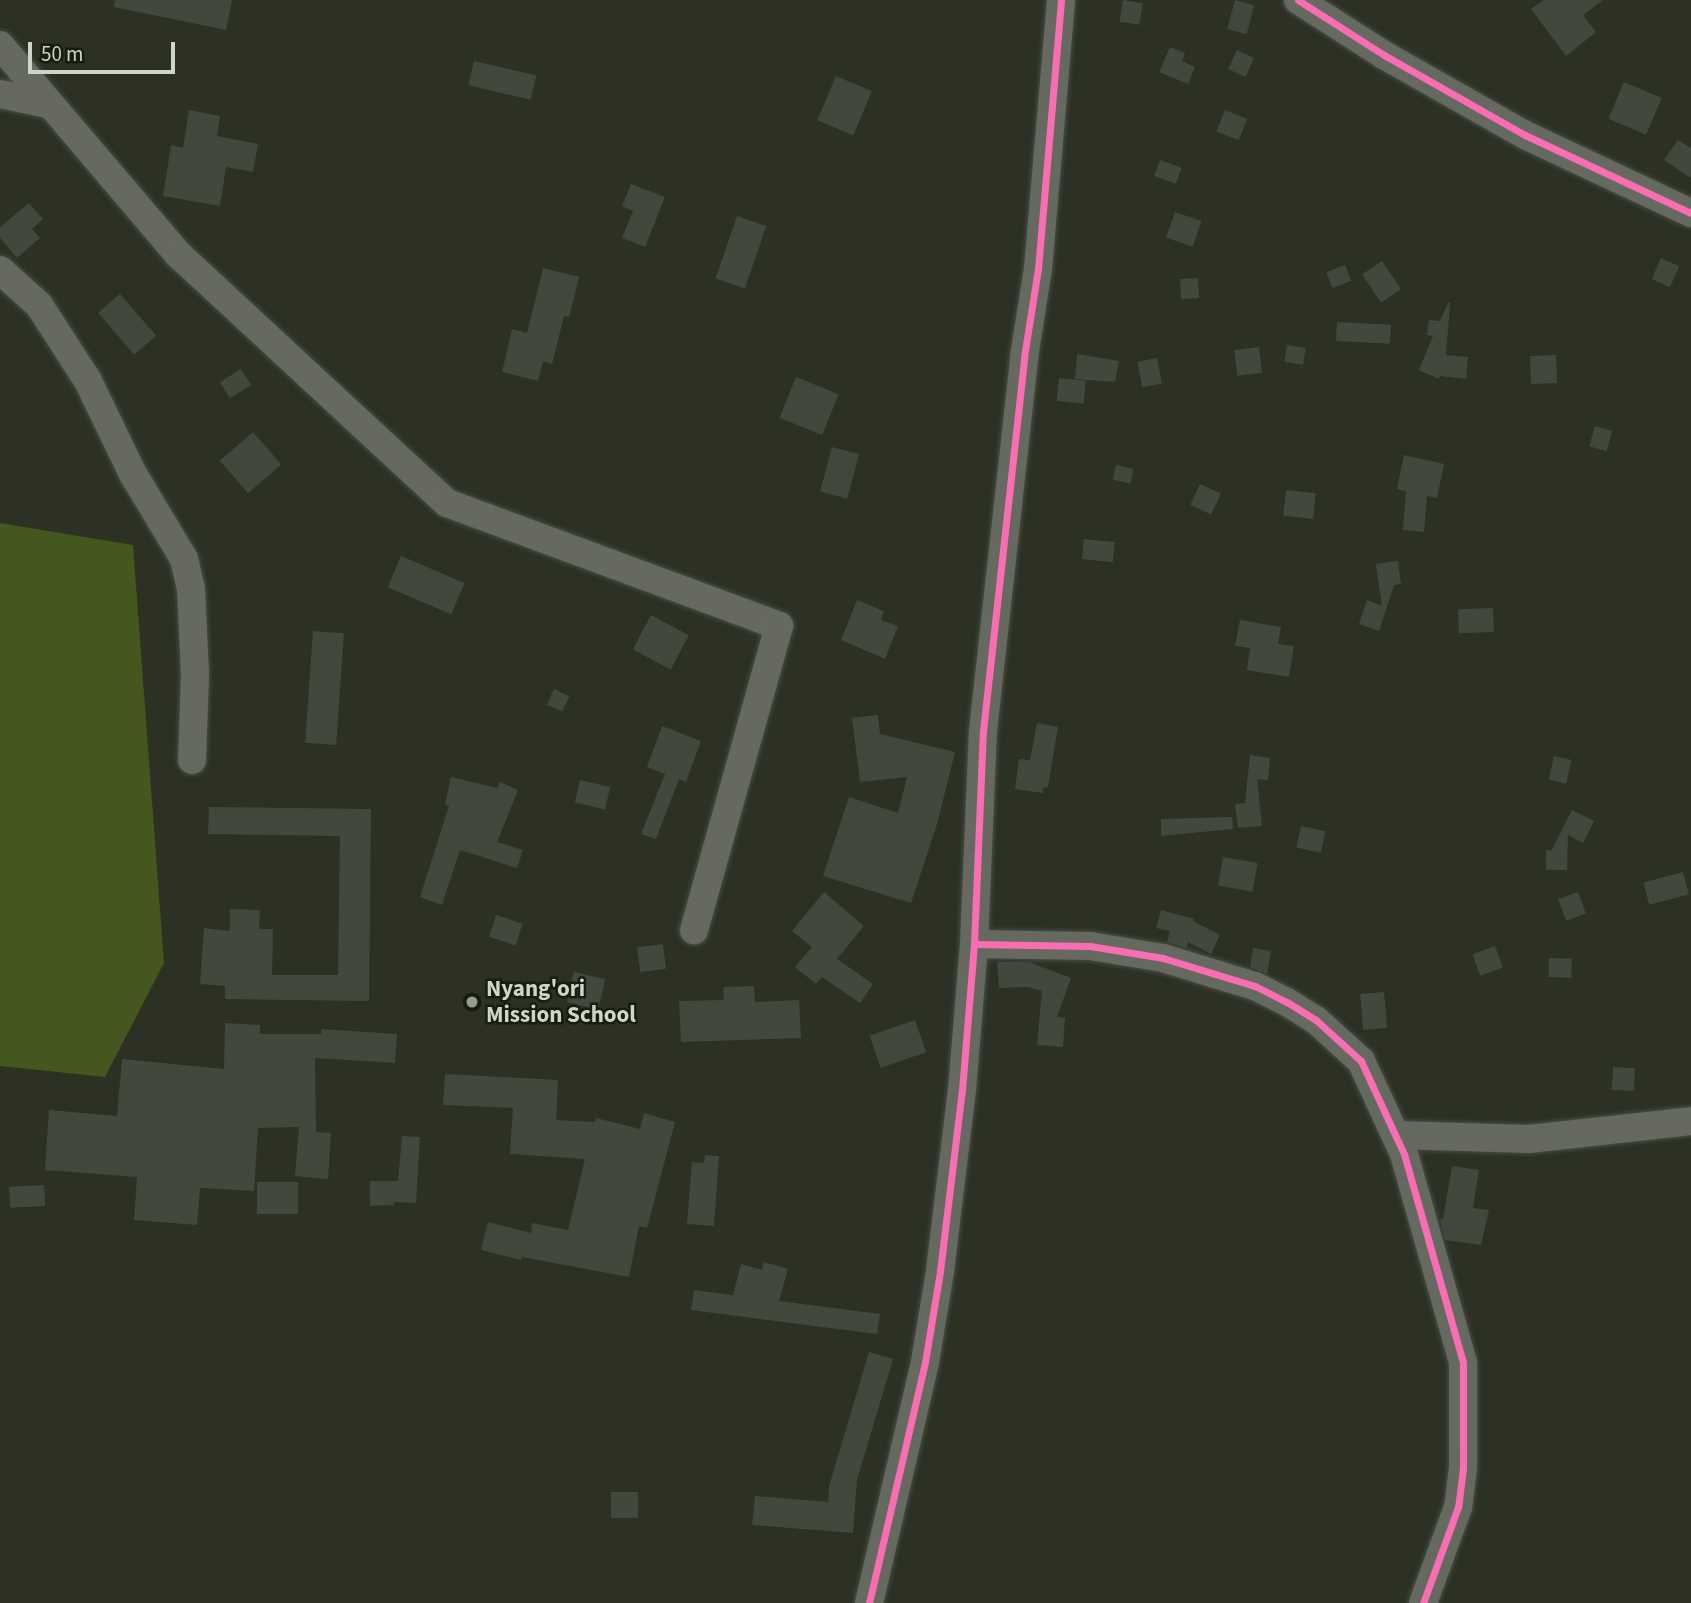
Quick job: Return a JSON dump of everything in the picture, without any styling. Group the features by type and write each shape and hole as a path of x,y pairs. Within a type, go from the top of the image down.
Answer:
{"street":[{"path":"869,1603 925,1362 940,1271 962,1090 974,944 983,731 1024,357 1038,269 1061,0"},
{"path":"1298,0 1384,55 1525,135 1691,213"},
{"path":"0,45 180,256 447,503 779,626 694,930"},
{"path":"0,94 48,104"},
{"path":"0,270 39,305 89,382 133,474 184,559 191,601 195,675 192,760"},
{"path":"974,944 1090,946 1163,958 1255,986 1317,1020 1361,1061 1396,1135 1463,1363 1464,1457 1458,1507 1423,1603"},
{"path":"1396,1135 1529,1139 1691,1121"}],"green space":[{"path":"0,523 133,545 164,963 105,1077 0,1066"}],"building":[{"path":"115,0 232,0 226,30 114,7"},
{"path":"1123,0 1143,3 1139,25 1120,22"},
{"path":"1235,0 1254,5 1247,34 1227,29"},
{"path":"1544,0 1603,0 1583,15 1596,32 1566,56 1531,9"},
{"path":"1170,47 1185,53 1182,61 1195,67 1188,84 1159,72"},
{"path":"1237,50 1254,58 1245,77 1228,69"},
{"path":"474,61 536,75 531,100 468,85"},
{"path":"836,76 872,91 853,135 817,120"},
{"path":"1624,82 1662,98 1646,135 1608,119"},
{"path":"189,110 220,116 217,136 258,144 253,172 226,167 220,206 163,196 171,145 183,148"},
{"path":"1225,110 1247,119 1239,140 1216,131"},
{"path":"1678,140 1691,148 1691,178 1664,160"},
{"path":"1160,160 1182,168 1176,184 1154,176"},
{"path":"631,184 665,197 645,247 622,238 633,211 622,206"},
{"path":"29,203 43,219 32,229 40,238 17,258 0,238 0,227"},
{"path":"1175,212 1201,221 1193,247 1166,238"},
{"path":"737,216 766,226 745,288 716,278"},
{"path":"1661,258 1679,266 1670,287 1652,279"},
{"path":"1382,261 1401,289 1381,303 1362,274"},
{"path":"1345,265 1351,281 1332,288 1326,272"},
{"path":"543,268 579,277 569,317 564,316 552,364 543,361 538,381 502,372 512,329 527,333"},
{"path":"1198,278 1199,298 1181,299 1180,279"},
{"path":"120,294 156,336 134,355 98,313"},
{"path":"1448,303 1446,355 1468,357 1466,379 1440,376 1439,379 1419,370 1433,336 1427,335 1429,320 1440,321"},
{"path":"1337,322 1391,325 1390,344 1336,341"},
{"path":"1287,345 1306,348 1303,365 1284,362"},
{"path":"1259,347 1262,373 1237,376 1234,350"},
{"path":"1077,354 1119,361 1115,382 1075,379"},
{"path":"1556,355 1557,383 1531,384 1530,356"},
{"path":"1157,358 1162,384 1142,387 1137,362"},
{"path":"241,369 251,385 230,398 220,382"},
{"path":"796,377 839,394 822,435 780,418"},
{"path":"1059,378 1086,381 1083,404 1057,401"},
{"path":"1595,426 1612,431 1607,451 1589,446"},
{"path":"253,432 281,464 248,493 220,461"},
{"path":"832,447 859,454 847,499 820,491"},
{"path":"1404,455 1444,464 1437,498 1427,496 1424,532 1403,530 1406,491 1397,489"},
{"path":"1116,465 1134,469 1130,484 1113,480"},
{"path":"1200,484 1221,494 1211,515 1190,505"},
{"path":"1286,490 1316,493 1313,519 1283,516"},
{"path":"1084,539 1115,542 1113,562 1082,559"},
{"path":"401,556 465,583 451,614 388,587"},
{"path":"1398,561 1401,584 1394,585 1379,631 1359,624 1367,600 1382,606 1376,564"},
{"path":"857,600 884,611 881,620 898,626 885,659 841,640"},
{"path":"1493,608 1494,632 1459,633 1458,609"},
{"path":"651,615 689,635 671,670 633,649"},
{"path":"1240,620 1281,627 1278,644 1294,646 1289,677 1247,670 1250,648 1235,646"},
{"path":"313,631 344,633 336,745 305,743"},
{"path":"554,689 569,696 562,712 547,704"},
{"path":"878,715 880,734 955,752 937,824 911,903 823,876 849,797 898,813 907,777 860,782 852,718"},
{"path":"1037,723 1058,727 1048,787 1043,788 1043,793 1015,789 1019,759 1030,760"},
{"path":"662,726 701,741 686,782 679,779 656,839 641,834 665,774 647,767"},
{"path":"1250,755 1270,758 1268,780 1257,779 1262,826 1238,828 1235,804 1245,803"},
{"path":"1554,756 1572,760 1566,783 1549,779"},
{"path":"451,777 497,788 500,782 518,790 497,842 523,850 517,868 460,850 442,905 420,897 449,806 445,805"},
{"path":"580,780 610,787 605,809 575,802"},
{"path":"209,807 371,809 369,1001 225,999 225,986 200,984 204,928 230,931 230,909 260,910 259,929 273,929 272,975 338,975 340,836 208,834"},
{"path":"1572,810 1594,821 1583,843 1568,835 1567,870 1546,870 1546,850 1552,850"},
{"path":"1232,817 1233,829 1161,836 1161,819"},
{"path":"1301,826 1325,831 1321,853 1296,848"},
{"path":"1223,857 1257,863 1252,892 1218,886"},
{"path":"1683,872 1689,894 1649,905 1643,883"},
{"path":"824,892 864,926 837,959 873,984 860,1003 822,977 816,984 795,967 812,947 792,931"},
{"path":"1578,892 1586,914 1566,921 1558,899"},
{"path":"1161,910 1194,919 1193,921 1220,935 1211,954 1188,942 1187,948 1167,942 1170,931 1156,928"},
{"path":"496,915 523,924 516,946 489,937"},
{"path":"663,944 666,969 640,972 637,947"},
{"path":"1495,946 1503,968 1480,976 1472,954"},
{"path":"1253,948 1271,951 1267,974 1250,967"},
{"path":"1549,958 1572,959 1571,978 1548,977"},
{"path":"997,962 1029,962 1071,978 1057,1017 1065,1018 1063,1047 1037,1045 1042,991 1028,987 999,988"},
{"path":"574,972 605,979 598,1009 567,1002"},
{"path":"754,986 755,1002 799,1000 801,1038 681,1042 679,1001 724,1000 723,987"},
{"path":"1384,992 1387,1028 1363,1030 1360,994"},
{"path":"915,1020 926,1052 881,1068 870,1036"},
{"path":"225,1023 260,1025 260,1034 321,1034 321,1029 397,1034 395,1063 315,1058 316,1132 331,1133 328,1179 295,1176 299,1127 258,1128 254,1191 200,1188 197,1225 134,1220 137,1177 45,1170 49,1110 117,1116 122,1059 224,1069"},
{"path":"1613,1067 1635,1068 1634,1091 1612,1090"},
{"path":"445,1074 558,1080 556,1120 595,1122 596,1118 640,1129 644,1113 675,1122 647,1228 639,1226 629,1277 522,1257 521,1260 481,1250 488,1222 531,1233 532,1223 568,1230 585,1159 510,1154 513,1108 443,1105"},
{"path":"402,1136 420,1137 416,1203 394,1202 394,1205 370,1206 370,1181 398,1181"},
{"path":"705,1155 719,1156 714,1226 687,1224 692,1162 704,1163"},
{"path":"1452,1166 1479,1170 1473,1208 1489,1210 1481,1245 1445,1240 1440,1219 1443,1219"},
{"path":"257,1182 298,1182 298,1214 257,1214"},
{"path":"44,1185 45,1206 10,1208 9,1187"},
{"path":"764,1262 788,1269 779,1301 880,1314 877,1334 691,1310 694,1290 733,1295 741,1264 762,1270"},
{"path":"869,1352 893,1359 857,1480 853,1533 752,1525 755,1496 828,1502 829,1486"},
{"path":"611,1492 638,1492 638,1518 611,1518"}],"cycle path":[{"path":"869,1603 925,1362 940,1271 962,1090 974,944 983,731 1024,357 1038,269 1061,0"},
{"path":"1298,0 1384,55 1525,135 1691,213"},
{"path":"974,944 1090,946 1163,958 1255,986 1287,1002 1316,1020 1361,1061 1404,1154 1463,1363 1463,1468 1458,1507 1423,1603"}],"place":[{"name":"Nyang'ori Mission School","path":"472,1002"}]}
